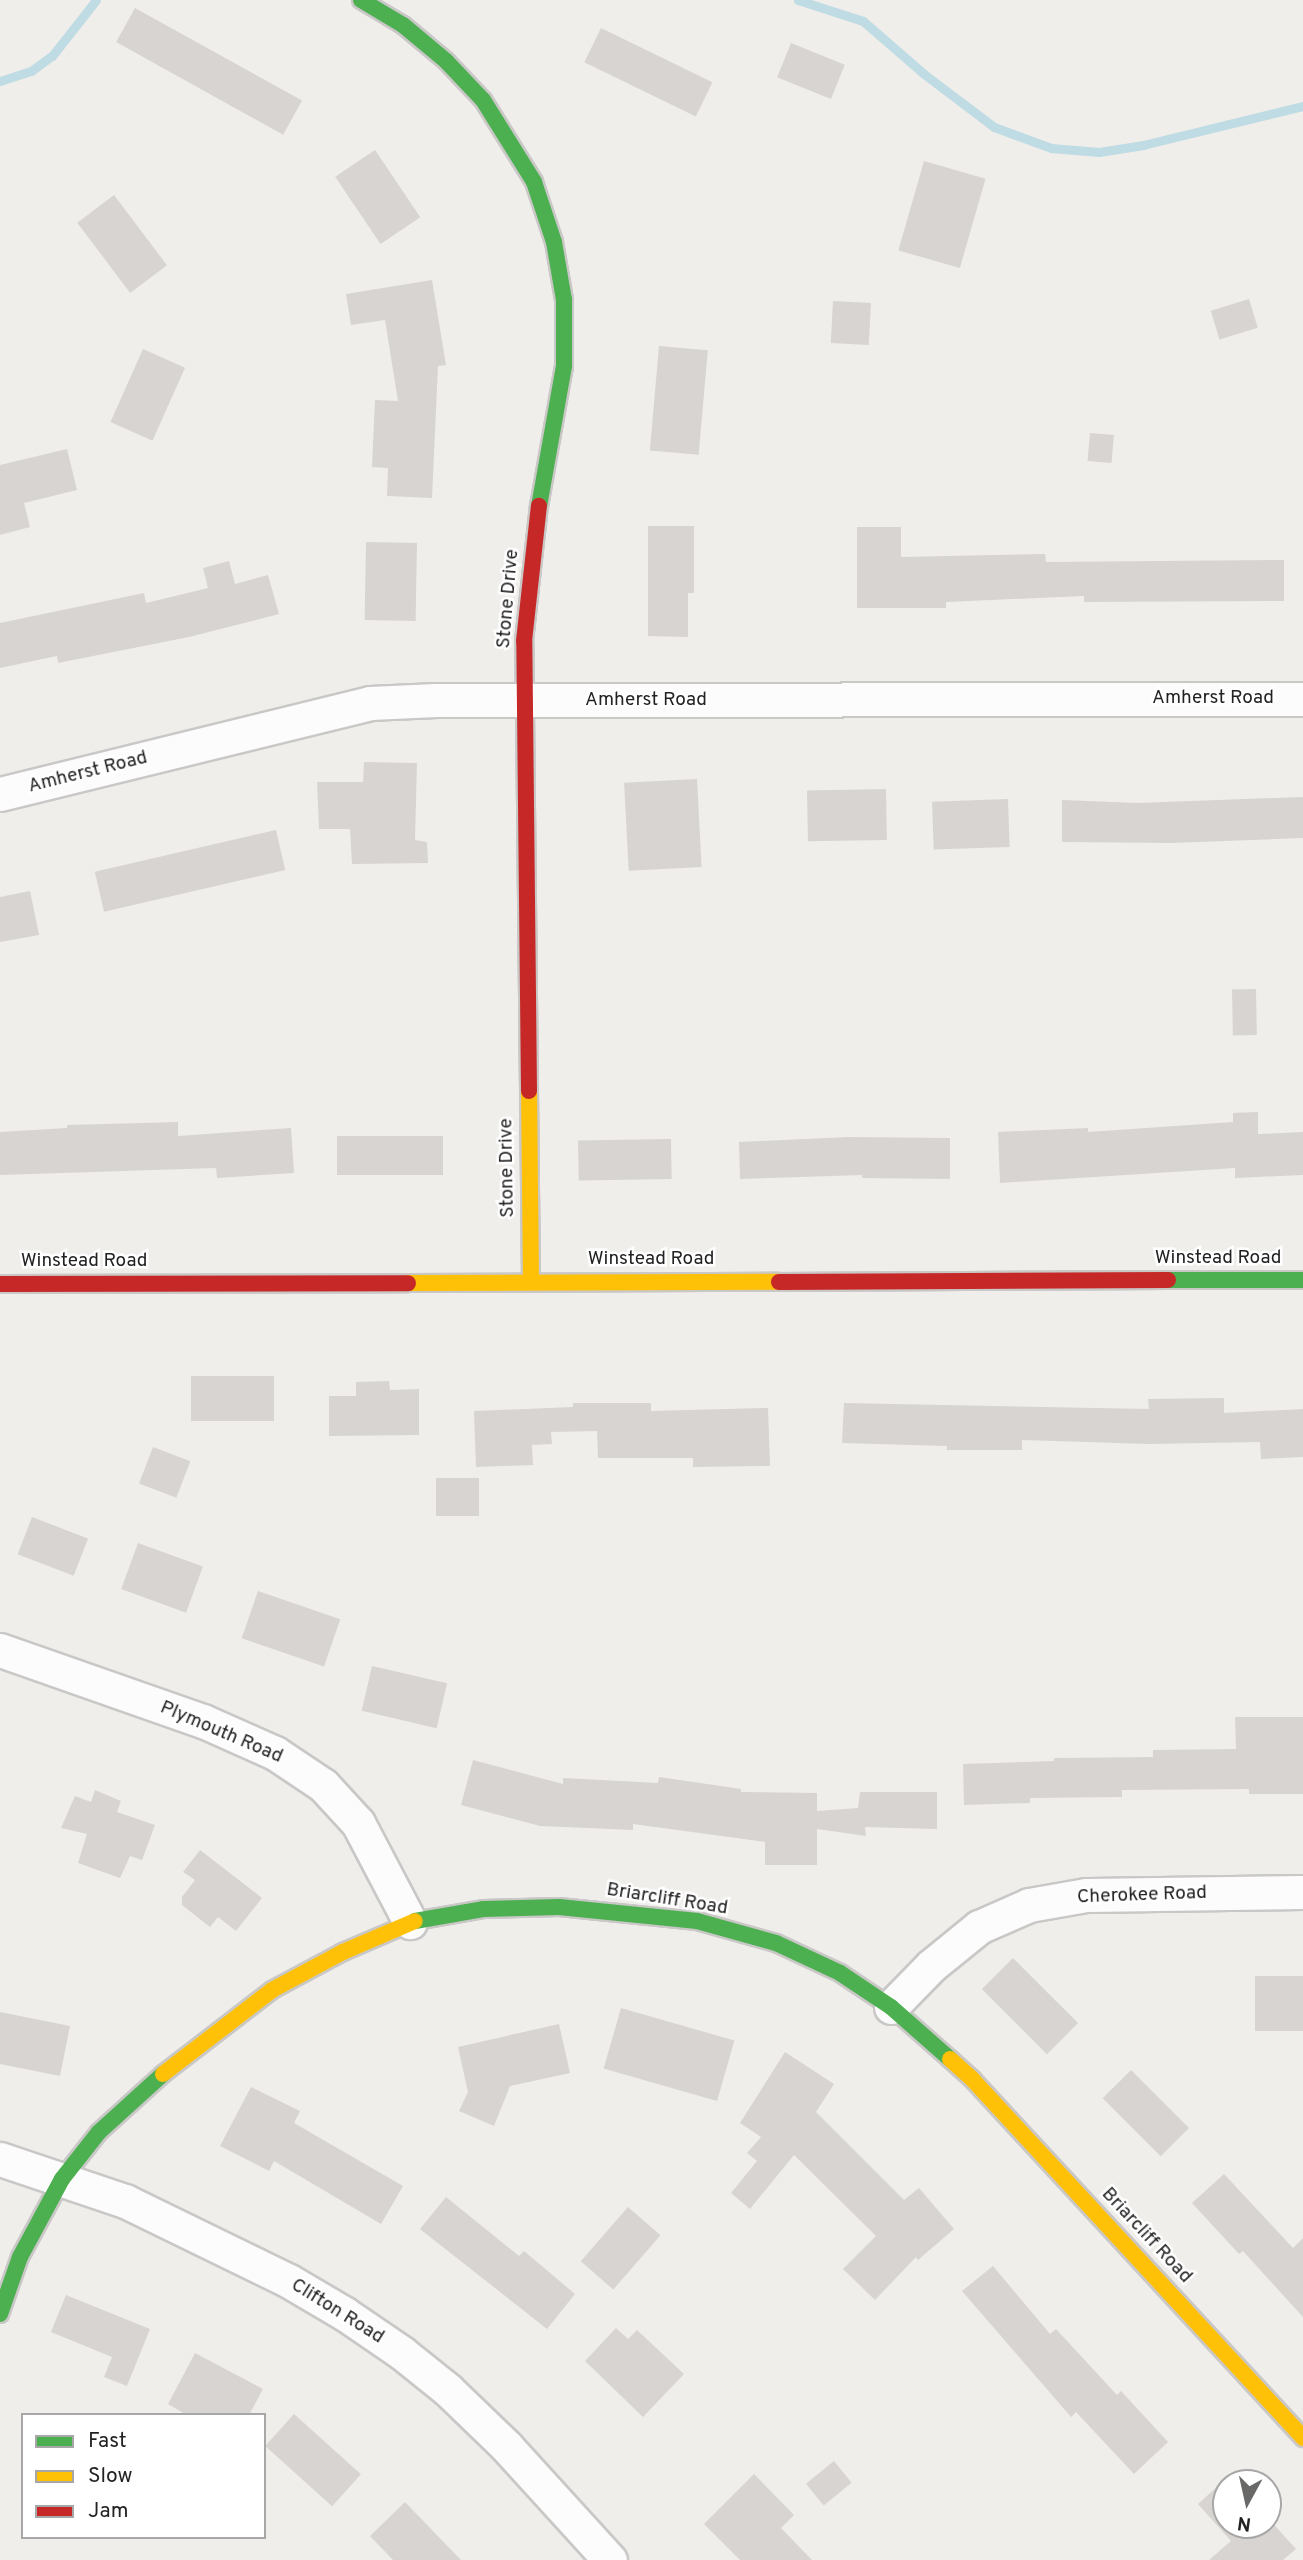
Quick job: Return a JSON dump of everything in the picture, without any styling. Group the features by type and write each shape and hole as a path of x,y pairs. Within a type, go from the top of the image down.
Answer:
{"street":[{"name":"Stone Drive","path":"361,0 403,25 446,61 482,100 512,142 534,182 554,242 564,299 564,366 538,513 524,641 531,1281"},
{"name":"Amherst Road","path":"0,794 370,703 436,700 523,702 1303,699"},
{"name":"Winstead Road","path":"0,1284 1303,1280"},
{"name":"Plymouth Road","path":"0,1650 203,1721 275,1753 323,1785 358,1823 410,1922"},
{"name":"Cherokee Road","path":"891,2007 931,1966 979,1927 1029,1905 1086,1895 1303,1892"},
{"name":"Briarcliff Road","path":"0,2314 20,2257 62,2179 99,2133 142,2089 272,1990 343,1952 410,1922 483,1909 559,1907 621,1911 696,1922 776,1943 840,1973 891,2007 973,2080 1303,2438"},
{"name":"Clifton Road","path":"0,2159 125,2201 277,2275 345,2314 402,2353 448,2390 507,2447 610,2560"}],"building":[{"path":"135,8 302,101 283,135 116,42"},
{"path":"601,28 712,82 696,117 584,62"},
{"path":"791,43 845,65 831,99 777,77"},
{"path":"375,150 420,217 381,244 335,177"},
{"path":"924,161 986,179 960,268 898,250"},
{"path":"114,195 167,265 130,293 77,223"},
{"path":"432,280 446,365 438,366 432,498 387,496 388,468 372,467 375,400 398,401 385,320 351,325 346,294"},
{"path":"1249,299 1258,328 1220,339 1211,311"},
{"path":"833,301 871,303 869,345 831,343"},
{"path":"659,346 708,350 699,455 650,451"},
{"path":"143,349 185,368 152,441 110,422"},
{"path":"1090,433 1114,435 1111,463 1088,461"},
{"path":"67,449 77,490 24,503 30,527 0,535 0,465"},
{"path":"648,526 694,526 694,593 688,593 688,637 648,636"},
{"path":"857,527 901,527 901,557 1045,554 1046,562 1284,560 1284,601 1084,602 1084,596 946,602 946,608 857,608"},
{"path":"366,542 417,543 416,621 365,620"},
{"path":"229,561 235,584 268,575 279,614 189,637 58,663 57,656 0,668 0,623 144,593 146,603 208,588 203,568"},
{"path":"364,762 417,763 415,840 427,842 428,863 352,864 350,829 319,829 317,782 363,782"},
{"path":"697,779 702,867 629,871 624,783"},
{"path":"886,789 887,840 808,841 807,790"},
{"path":"1303,797 1303,838 1171,843 1062,842 1062,800 1137,803"},
{"path":"1008,799 1010,847 934,850 932,802"},
{"path":"276,830 285,870 104,912 95,872"},
{"path":"30,891 39,935 0,942 0,897"},
{"path":"1232,989 1256,989 1257,1035 1233,1035"},
{"path":"1258,1112 1258,1134 1303,1132 1303,1175 1235,1178 1235,1168 1000,1183 998,1132 1088,1128 1088,1132 1233,1122 1233,1113"},
{"path":"178,1122 178,1136 291,1128 294,1173 217,1178 216,1168 0,1175 0,1132 67,1128 67,1125"},
{"path":"337,1136 443,1136 443,1175 337,1175"},
{"path":"848,1137 950,1138 950,1179 862,1178 862,1175 740,1179 739,1142"},
{"path":"671,1139 672,1179 579,1181 578,1141"},
{"path":"191,1376 274,1376 274,1421 191,1421"},
{"path":"389,1381 390,1390 419,1389 419,1435 329,1436 329,1396 356,1396 356,1382"},
{"path":"1224,1398 1224,1413 1303,1409 1303,1457 1261,1459 1260,1442 1149,1444 1022,1440 1022,1450 947,1450 947,1446 842,1443 844,1403 1149,1409 1148,1399"},
{"path":"573,1403 651,1403 651,1411 768,1408 770,1466 693,1467 693,1458 598,1458 597,1431 551,1432 552,1444 532,1445 533,1465 476,1467 474,1411 573,1407"},
{"path":"153,1447 190,1461 176,1498 139,1483"},
{"path":"436,1478 479,1478 479,1516 436,1516"},
{"path":"32,1517 88,1539 74,1576 18,1554"},
{"path":"138,1543 203,1567 186,1613 121,1589"},
{"path":"258,1591 340,1619 324,1667 242,1638"},
{"path":"372,1666 447,1683 437,1728 362,1711"},
{"path":"1235,1717 1303,1717 1303,1794 1249,1794 1249,1789 1122,1790 1122,1797 1030,1798 1030,1803 964,1805 963,1764 1054,1761 1054,1758 1153,1757 1153,1750 1236,1749"},
{"path":"473,1760 563,1784 563,1778 658,1783 659,1777 741,1789 741,1792 817,1793 817,1811 858,1808 860,1792 937,1792 937,1829 865,1827 866,1836 817,1829 817,1865 765,1865 765,1842 633,1824 633,1830 540,1826 461,1805"},
{"path":"95,1790 121,1801 117,1812 155,1825 142,1860 130,1856 120,1878 78,1863 87,1834 61,1828 75,1796 91,1802"},
{"path":"200,1850 262,1898 236,1931 218,1917 210,1927 182,1905 182,1897 195,1880 183,1872"},
{"path":"1013,1958 1078,2023 1047,2054 982,1989"},
{"path":"1255,1976 1303,1976 1303,2031 1255,2031"},
{"path":"621,2008 734,2041 717,2101 604,2069"},
{"path":"0,2012 70,2026 60,2076 0,2064"},
{"path":"559,2024 570,2073 510,2086 494,2126 459,2111 468,2092 458,2047"},
{"path":"785,2052 834,2084 816,2112 904,2200 919,2188 954,2229 918,2260 916,2257 875,2300 843,2269 876,2236 794,2155 750,2209 731,2193 757,2161 747,2153 761,2137 740,2123"},
{"path":"1131,2070 1189,2128 1161,2156 1103,2098"},
{"path":"251,2087 300,2111 294,2123 403,2186 381,2224 274,2161 269,2171 220,2146"},
{"path":"1224,2174 1293,2248 1303,2238 1303,2317 1243,2251 1239,2254 1192,2203"},
{"path":"446,2197 519,2256 524,2251 575,2294 547,2329 420,2229"},
{"path":"628,2207 660,2235 613,2290 581,2261"},
{"path":"993,2266 1050,2334 1056,2329 1117,2395 1121,2391 1168,2442 1134,2474 1076,2412 1071,2417 962,2291"},
{"path":"66,2295 150,2329 127,2386 104,2377 112,2357 51,2332"},
{"path":"616,2328 628,2339 637,2330 684,2374 643,2417 585,2361"},
{"path":"195,2353 263,2389 250,2413 184,2413 168,2404"},
{"path":"294,2414 361,2474 332,2506 266,2447"},
{"path":"834,2461 852,2483 824,2505 806,2484"},
{"path":"754,2474 794,2515 781,2528 812,2560 740,2560 704,2524"},
{"path":"1212,2491 1212,2520 1198,2504"},
{"path":"405,2502 461,2560 393,2560 370,2536"},
{"path":"1282,2534 1296,2549 1283,2560 1209,2560 1231,2541 1229,2539 1282,2539"}],"waterway":[{"path":"0,81 31,71 52,56 96,0"},
{"path":"798,0 863,21 924,74 994,127 1051,148 1099,152 1143,145 1303,106"}],"traffic: fast":[{"path":"361,0 403,25 446,61 483,100 534,182 554,242 564,300 564,366 539,506"},
{"path":"1168,1280 1303,1280"},
{"path":"415,1921 483,1909 559,1907 697,1921 776,1943 840,1973 891,2007 950,2059"},
{"path":"0,2314 20,2257 62,2179 99,2132 163,2074"}],"traffic: slow":[{"path":"529,1091 531,1281"},
{"path":"408,1283 779,1282"},
{"path":"163,2074 272,1990 343,1952 415,1921"},
{"path":"950,2059 973,2080 1303,2438"}],"traffic: jam":[{"path":"529,1091 524,641 539,506"},
{"path":"779,1282 1168,1280"},
{"path":"0,1284 408,1283"}]}
